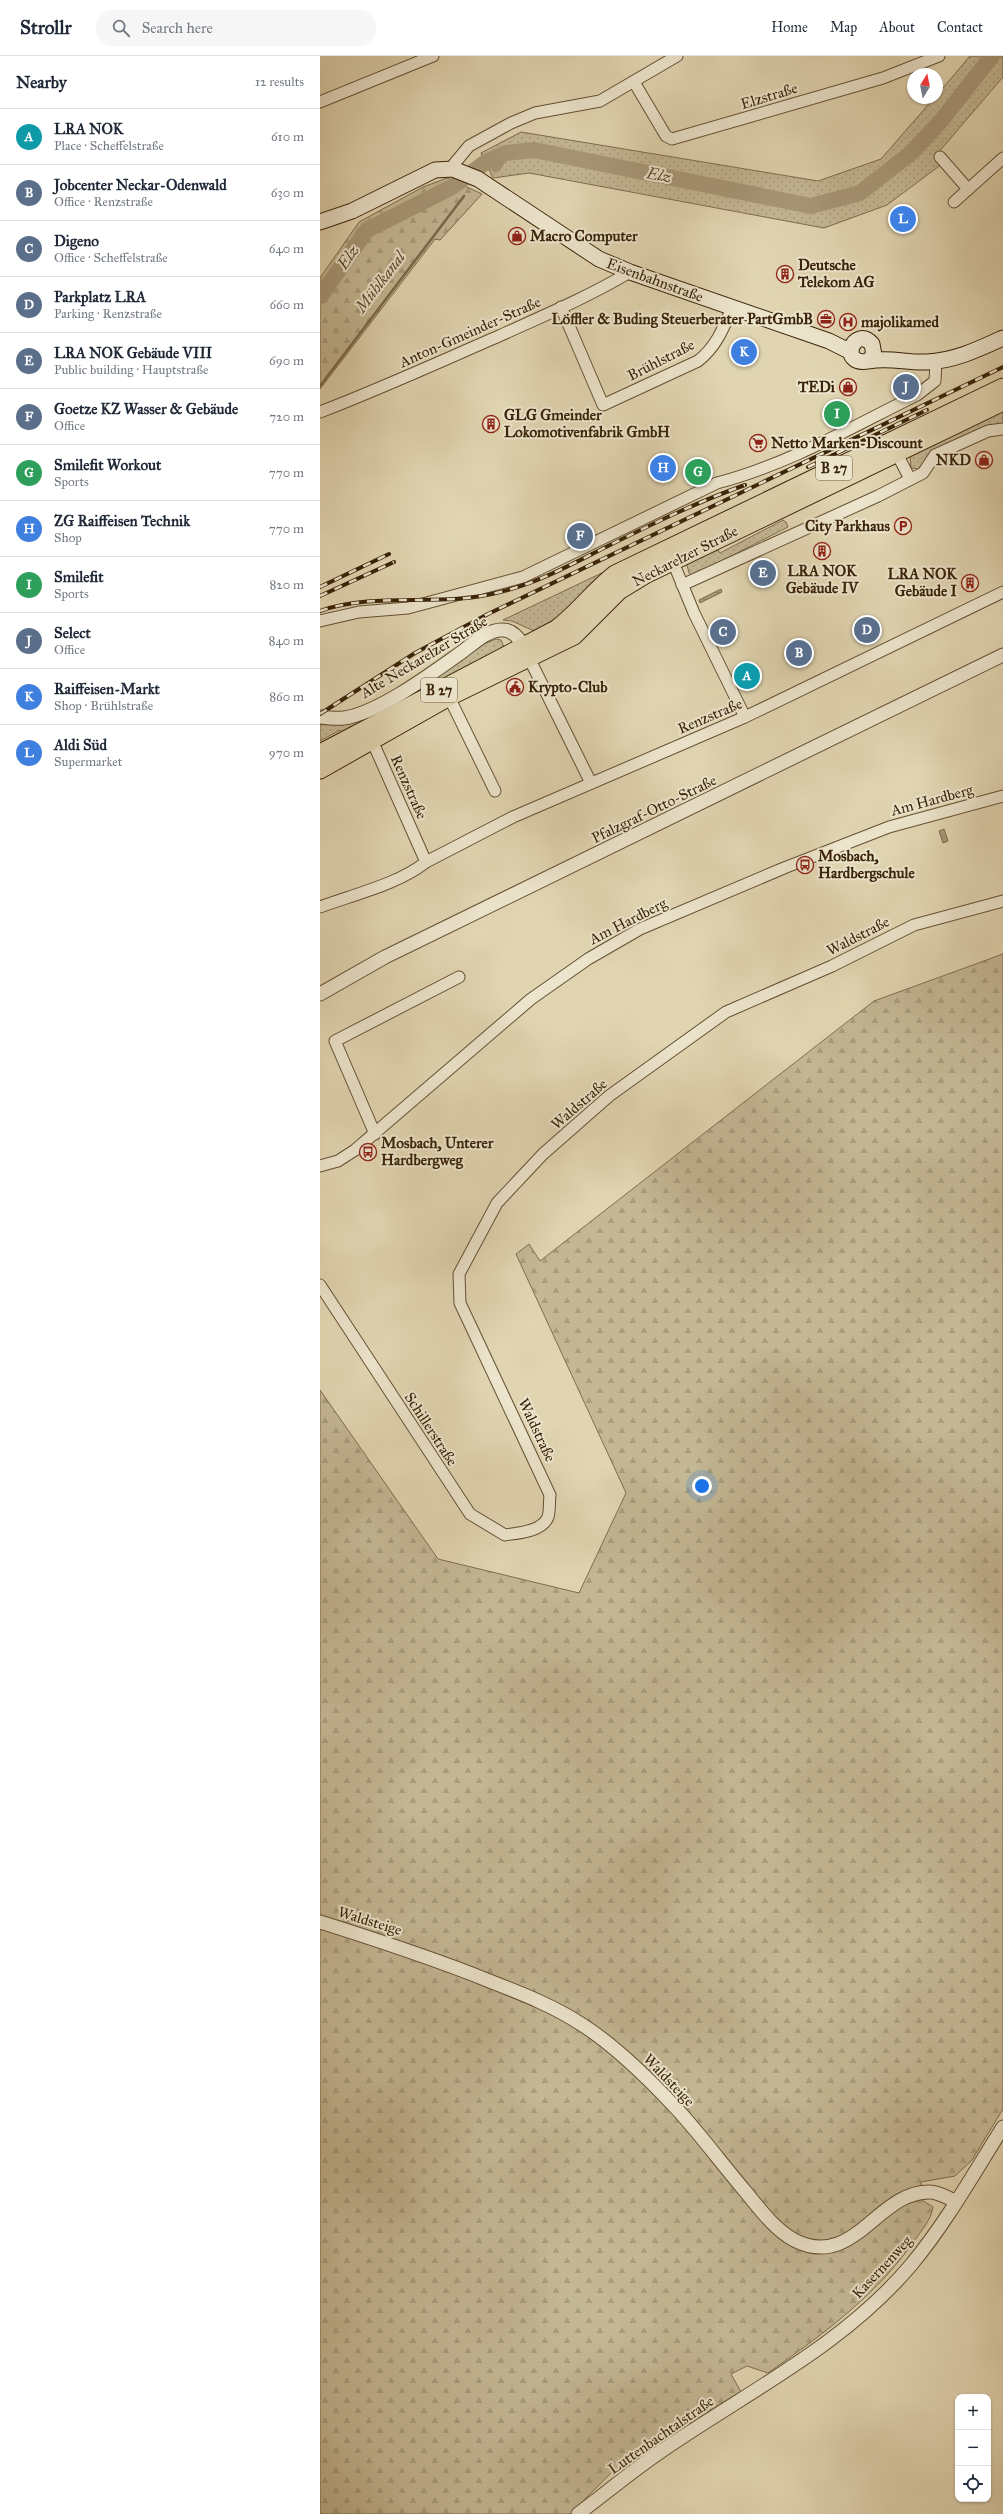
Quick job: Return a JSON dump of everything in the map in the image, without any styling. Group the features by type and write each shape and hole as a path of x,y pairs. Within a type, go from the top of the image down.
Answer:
{"main road":[{"path":"320,222 352,211 435,170 458,170"},
{"name":"Eisenbahnstraße","path":"458,170 478,179 599,259 630,272 829,341 853,347 866,339 871,354"},
{"path":"853,347 857,361 871,354 920,362 936,361 959,356 1003,338"},
{"name":"B 27","path":"320,770 449,698 530,660 614,574 670,555 894,447 1003,387"},
{"name":"B 27","path":"894,447 1003,402"},
{"name":"B 27","path":"320,753 354,735 530,660"}],"street":[{"path":"320,102 433,56"},
{"path":"458,170 454,164 469,146 511,124 535,113 600,101 677,56"},
{"name":"Elzstraße","path":"634,82 666,136 672,139 883,78 939,56"},
{"path":"940,157 968,189"},
{"path":"954,202 1003,158"},
{"name":"Anton-Gmeinder-Straße","path":"320,412 392,383 608,286 630,272"},
{"name":"Brühlstraße","path":"560,307 603,405 698,361 709,352 718,341 732,308"},
{"path":"320,621 360,612 408,608 523,577 717,483 744,476 775,464 917,395 935,381 936,361"},
{"path":"682,585 778,543 910,479 923,472 935,455 988,431 1003,429"},
{"path":"894,447 910,479"},
{"path":"670,555 682,585 745,717"},
{"name":"Renzstraße","path":"320,907 389,882 513,817 745,717 1003,592"},
{"name":"Alte Neckarelzer Straße","path":"320,717 344,718 366,710 429,675 485,636 499,630 504,630 514,634 530,660"},
{"name":"Pfalzgraf-Otto-Straße","path":"320,994 385,957 1003,655"},
{"path":"530,660 591,783"},
{"path":"449,698 495,791"},
{"path":"354,735 369,742"},
{"name":"Renzstraße","path":"369,742 374,745 426,862"},
{"name":"Am Hardberg","path":"320,1166 338,1161 375,1134 531,999 588,960 640,929 784,868 889,827 1003,796"},
{"name":"Waldstraße","path":"548,1518 550,1495 544,1480 460,1303 459,1274 497,1203 543,1154 609,1096 726,1012 832,966 914,925 1003,901"},
{"path":"375,1134 336,1041 459,976"},
{"name":"Schillerstraße","path":"320,1285 470,1514 505,1535 529,1531 543,1523 548,1518"},
{"name":"Waldsteige","path":"320,1922 424,1954 545,2003 583,2025 629,2062 677,2109 765,2216 793,2239 817,2246 840,2243 871,2223 895,2201 909,2194 932,2192 955,2201"},
{"name":"Kasernenweg","path":"764,2386 848,2326 910,2265 955,2201 1003,2127"},
{"name":"Luttenbachtalstraße","path":"578,2514 660,2452 764,2386"}],"green space":[{"path":"970,56 1003,56 1003,77 938,153 946,161 887,205 824,228 529,173 493,178 481,153 521,132 818,181 881,159 929,104 943,104 943,88"},
{"path":"447,178 482,194 440,240 435,239 320,389 320,278 359,222 423,187"},
{"path":"1003,407 1003,424 989,425 937,448 918,469 911,468 910,455"},
{"path":"783,520 786,522 788,527 692,576 689,573 687,565 690,560 718,550 720,553"},
{"path":"606,571 607,575 569,614 534,631 512,621 503,620"},
{"path":"496,639 501,640 504,647 343,734 340,730 320,741 320,725 354,722 481,645"},
{"path":"1003,954 1003,2109 972,2160 955,2176 921,2182 922,2200 933,2207 928,2221 899,2261 865,2297 828,2329 768,2373 747,2366 731,2374 741,2392 611,2473 570,2514 320,2514 320,1390 438,1559 579,1593 626,1493 516,1254 529,1244 540,1261 874,1001"}],"water":[{"path":"721,589 722,592 700,603 699,600"},
{"path":"944,829 948,841 943,843 939,831"}],"waterway":[{"name":"Elz","path":"320,297 367,230 452,187 486,162 506,153 534,150 811,206 860,193 911,153 940,122 992,56"},
{"name":"Mühlkanal","path":"496,168 506,153"},
{"name":"Mühlkanal","path":"320,386 464,196"}],"railway":[{"path":"320,714 415,653 488,614 1003,367"},
{"path":"808,467 927,410"},
{"path":"320,611 342,605 364,602 478,597 528,584 675,514 745,485"},
{"path":"320,587 389,554"},
{"path":"320,596 394,562"}],"place":[{"name":"Aldi Süd","path":"903,219"},
{"name":"Macro Computer","path":"517,236"},
{"name":"Deutsche Telekom AG","path":"785,274"},
{"name":"Löffler & Buding Steuerberater PartGmbB","path":"826,319"},
{"name":"majolikamed","path":"848,322"},
{"name":"Raiffeisen-Markt","path":"744,352"},
{"name":"TEDi","path":"848,387"},
{"name":"Select","path":"906,387"},
{"name":"Smilefit","path":"837,414"},
{"name":"GLG Gmeinder Lokomotivenfabrik GmbH","path":"491,424"},
{"name":"Netto Marken-Discount","path":"758,443"},
{"name":"NKD","path":"984,460"},
{"name":"ZG Raiffeisen Technik","path":"663,468"},
{"name":"Smilefit Workout","path":"698,472"},
{"name":"City Parkhaus","path":"903,526"},
{"name":"Goetze KZ Wasser & Gebäude","path":"580,536"},
{"name":"LRA NOK Gebäude IV","path":"822,551"},
{"name":"LRA NOK Gebäude VIII","path":"763,573"},
{"name":"LRA NOK Gebäude I","path":"970,583"},
{"name":"Parkplatz LRA","path":"867,630"},
{"name":"Digeno","path":"723,632"},
{"name":"Jobcenter Neckar-Odenwald","path":"799,653"},
{"name":"LRA NOK","path":"747,676"},
{"name":"Krypto-Club","path":"515,687"},
{"name":"Mosbach, Hardbergschule","path":"805,865"},
{"name":"Mosbach, Unterer Hardbergweg","path":"368,1152"}]}
